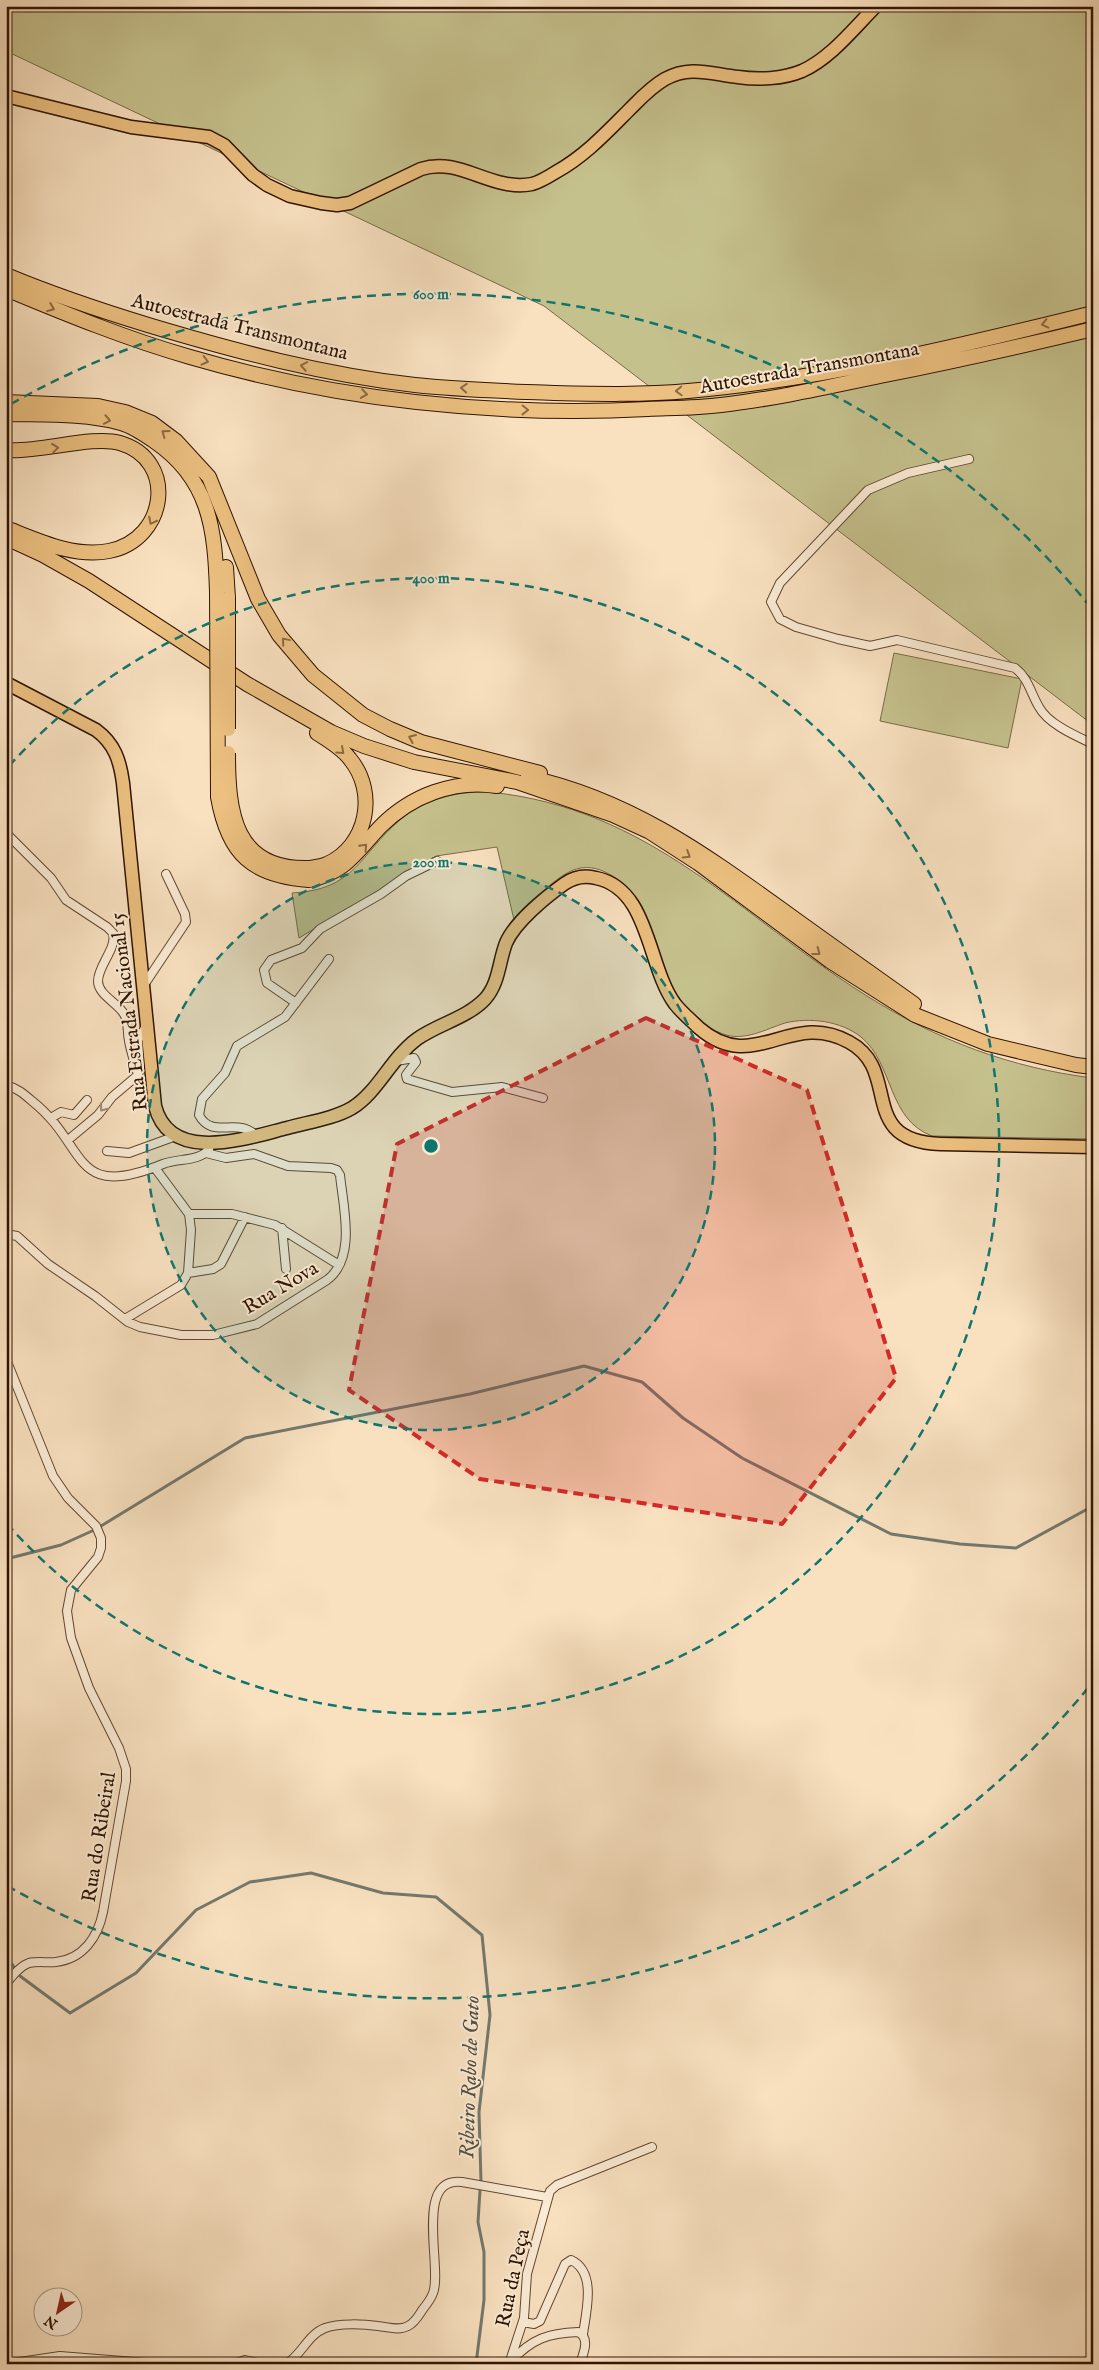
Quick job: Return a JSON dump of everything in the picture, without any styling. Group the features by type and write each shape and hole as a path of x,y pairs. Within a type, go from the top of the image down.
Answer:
{"highway":[{"name":"Autoestrada Transmontana","path":"6,275 67,300 195,339 296,365 413,385 502,391 602,394 677,391 769,381 887,360 1093,313"},
{"name":"Autoestrada Transmontana","path":"6,289 55,310 189,357 295,383 403,400 505,410 605,412 720,406 818,389 1004,351 1093,329"},
{"path":"6,402 98,406 125,412 152,423 176,441 209,477 250,583 279,635 313,675 363,715 422,742 563,780 613,798 658,819 701,844 740,872 858,964"},
{"path":"6,414 94,418 122,423 145,435 168,451 190,475 207,506 215,536 223,595"},
{"path":"6,450 52,448 101,441 118,442 132,448 147,460 156,478 159,494 157,509 151,525 131,543 108,551 82,552 68,549 6,528"},
{"path":"199,468 216,506 223,535 218,797 222,818 234,846 250,863 271,875 334,873 350,861 381,827 403,808 422,797 438,791 463,786 486,785 564,797"},
{"path":"6,533 77,567 151,611 304,710 353,733 407,750 565,786 610,803 653,823 717,862 919,1007 990,1036 1077,1057 1093,1058"},
{"path":"6,538 43,555 89,581 264,694 331,732 364,746 414,762 517,782 564,797 650,832 698,863 830,961 915,1015 988,1044 1076,1065 1093,1066"},
{"path":"142,616 260,698 331,742 350,759 364,786 365,820 358,835 343,854 308,874"}],"main road":[{"path":"6,96 135,128 209,137 224,144 253,175 279,192 320,203 344,204 421,169 432,166 453,167 505,184 535,183 580,157 652,88 666,78 691,70 751,78 779,76 797,72 822,58 876,6"},
{"name":"Rua Estrada Nacional 15","path":"6,683 96,730 109,740 116,753 122,783 157,1112 162,1123 176,1136"},
{"path":"176,1136 210,1148 326,1118 348,1110 362,1099 406,1048 422,1036 464,1014 485,999 494,984 509,936 539,904 564,884 578,878 594,877 615,885 627,896 636,908 659,972 671,997 680,1011 702,1031 719,1042 736,1047 753,1046 800,1032 831,1035 850,1042 861,1050 870,1061 878,1080 887,1118 893,1127 906,1137 933,1144 1093,1147"}],"street":[{"path":"969,459 908,473 868,490 786,577 771,602 780,619 796,627 838,639 870,646 897,640 1015,668 1025,676 1039,708 1065,731 1093,744"},
{"path":"6,833 51,878 66,900 113,933 113,941 98,983 101,990 121,1010 126,1019 129,1041 138,1075"},
{"path":"296,1003 267,983 264,973 268,963 278,956 302,948 320,929 381,894 406,876 437,861"},
{"path":"143,986 186,922 185,914 166,874"},
{"path":"256,1135 242,1128 220,1129 211,1127 201,1118 199,1107 205,1095 225,1073 237,1046 282,1020 329,959"},
{"path":"68,1140 96,1117 112,1097 138,1075 140,1068 138,1040 147,1024"},
{"path":"392,1062 414,1058 416,1062 406,1075 407,1079 452,1092 502,1087 543,1098"},
{"path":"6,1085 17,1089 51,1118 83,1164 100,1175 120,1176 155,1168 170,1161 198,1156 210,1148"},
{"path":"51,1118 62,1112 74,1115 87,1100"},
{"path":"107,1151 129,1153 176,1136"},
{"name":"Rua Nova","path":"125,1320 136,1326 189,1336 213,1335 252,1326 266,1320 327,1280 333,1275 338,1265 345,1239 340,1178 337,1170 288,1166 254,1154 226,1158 210,1148"},
{"path":"6,1234 17,1236 48,1264 91,1293 125,1320 181,1285 188,1273 191,1225 189,1214 155,1168"},
{"path":"189,1214 232,1214 282,1228 338,1265"},
{"path":"188,1273 212,1269 222,1264 245,1217"},
{"path":"282,1228 286,1269"},
{"name":"Rua do Ribeiral","path":"6,1360 53,1476 68,1498 94,1524 100,1535 102,1545 100,1554 71,1590 68,1604 68,1620 71,1638 89,1688 119,1748 126,1772 104,1912 97,1934 84,1949 69,1959 56,1962 31,1963 22,1967 8,1981"},
{"path":"286,2364 293,2359 313,2336 327,2327 370,2326 400,2329 412,2323 434,2291 436,2263 432,2225 436,2199 448,2184 455,2181 547,2197 551,2188 557,2185 652,2147"},
{"name":"Rua da Peça","path":"509,2363 527,2323 525,2311 527,2274 547,2197"},
{"path":"527,2323 537,2324 541,2320 565,2262 571,2260 582,2269 586,2279 587,2301 583,2334 586,2342 580,2364"},
{"path":"527,2323 540,2338"},
{"path":"509,2363 526,2346 540,2338 575,2332 583,2334"},
{"path":"6,2364 60,2356 160,2364"},
{"path":"234,2364 245,2360 262,2364"}],"highlighted area":[{"path":"646,1018 807,1090 896,1378 782,1524 480,1479 349,1390 397,1144"}],"shaded area":[{"path":"6,6 1093,6 1093,725 544,306 6,51"},
{"path":"894,653 1022,679 1008,748 880,721"},
{"path":"489,792 547,802 598,819 646,842 691,870 821,965 867,996 920,1026 975,1050 1004,1059 1033,1067 1093,1078 1093,1139 932,1136 917,1128 898,1104 880,1061 872,1048 861,1037 844,1027 825,1022 805,1020 785,1023 747,1036 731,1036 716,1031 684,1006 675,993 660,961 642,909 633,894 621,882 596,869 578,869 569,872 547,888 514,920 497,847 436,856 299,938 292,893 330,885 343,878 400,820 420,807 453,795"}],"waterway":[{"path":"101,1526 245,1438 470,1394 584,1366 642,1382 683,1418 742,1458 891,1534 960,1544 1016,1548 1093,1506"},
{"path":"6,1559 61,1545 92,1531"},
{"name":"Ribeiro Rabo de Gato","path":"6,1955 20,1976 70,2013 136,1973 196,1910 250,1882 311,1873 383,1893 436,1897 482,1935 490,2015 479,2112 481,2182"},
{"name":"Ribeiro Rabo de Gato","path":"476,2364 484,2300 484,2252 478,2222 480,2190"}]}
